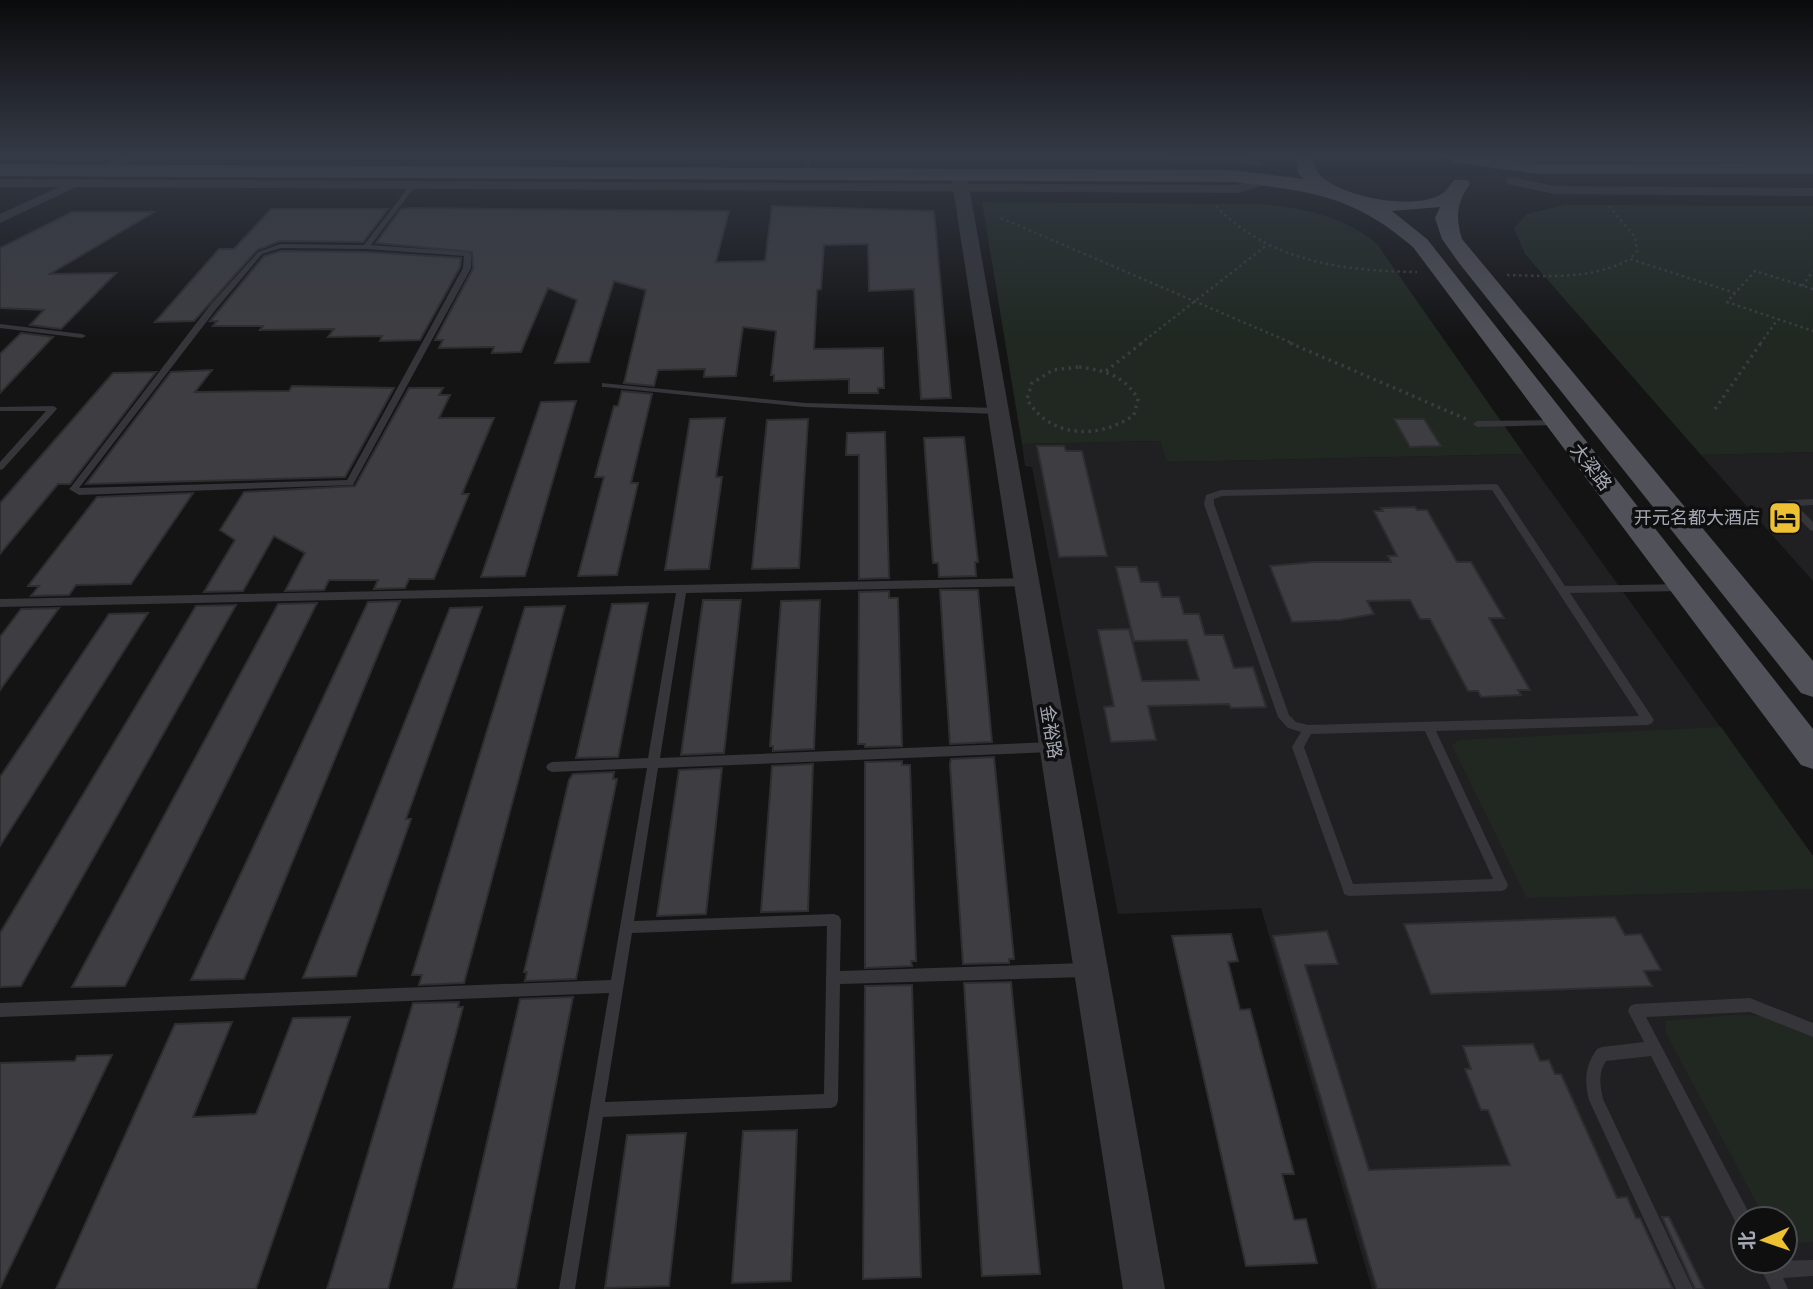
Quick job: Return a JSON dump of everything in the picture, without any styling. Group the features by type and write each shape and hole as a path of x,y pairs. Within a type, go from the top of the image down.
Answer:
{"main road":[{"name":"大梁路","path":"1385,217 1408,230 1442,271 1813,755"},
{"name":"大梁路","path":"1445,217 1447,229 1479,276 1813,684"}],"street":[{"name":"金裕路","path":"966,217 1142,1289"}],"lane":[{"path":"366,247 389,217"},
{"path":"280,246 366,247 465,253 470,260 350,483 79,492 74,489 181,349 260,253 280,246"},
{"path":"0,326 82,336"},
{"path":"605,386 804,405 998,411"},
{"path":"0,409 53,408 0,467"},
{"path":"1477,424 1557,423"},
{"path":"1495,487 1563,590 1648,720 1308,730 1292,725 1284,717 1209,498 1221,493 1495,487"},
{"path":"1813,502 1788,503 1813,528"},
{"path":"0,603 1026,582"},
{"path":"1563,590 1683,587"},
{"path":"567,1289 682,588"},
{"path":"1308,730 1298,747 1349,890 1502,885 1428,726"},
{"path":"552,767 1054,747"},
{"path":"596,1110 831,1101 834,920 626,927"},
{"path":"832,978 1091,970"},
{"path":"0,1010 617,985"},
{"path":"1736,1205 1635,1010 1750,1005 1813,1030"},
{"path":"1655,1048 1602,1054 1592,1068 1592,1082 1596,1100 1685,1289"}],"path":[{"path":"1227,217 1267,245 1351,267 1385,272 1442,271"},
{"path":"1479,276 1580,274 1617,268 1637,251 1635,237 1617,217"},
{"path":"1001,218 1477,424"},
{"path":"1106,372 1127,383 1138,399 1134,415 1117,428 1091,433 1063,429 1042,420 1029,406 1027,392 1030,385 1044,373 1079,367 1106,372 1267,245"},
{"path":"1630,259 1735,293"},
{"path":"1813,289 1755,271 1727,302 1813,331"},
{"path":"1802,286 1813,271"},
{"path":"1715,408 1778,319"}],"shaded area":[{"path":"985,217 1327,217 1351,226 1377,244 1524,454 1167,462 1160,441 1022,444"},
{"path":"1524,217 1813,217 1813,452 1701,455 1525,254 1514,228"},
{"path":"1160,441 1168,462 1524,454 1813,856 1813,1289 1372,1289 1261,908 1118,914 1032,467 1025,466 1022,444"},
{"name":"开元名都大酒店","path":"1813,452 1813,581 1701,455"},
{"path":"1721,727 1813,856 1813,889 1527,898 1452,745 1459,740"},
{"path":"1734,1015 1767,1016 1813,1037 1813,1242 1799,1243 1799,1205 1758,1205 1666,1033 1666,1021"}],"building":[{"path":"62,217 145,217 50,274 116,273 61,329 30,325 44,310 0,308 0,248"},
{"path":"263,217 382,217 363,242 280,241 257,250 194,321 155,322 219,249 234,249"},
{"path":"395,217 727,217 716,262 765,261 771,217 935,217 951,398 921,399 914,289 869,291 868,244 824,245 821,289 817,290 814,349 883,348 884,388 878,388 878,393 849,393 849,379 774,381 774,375 771,375 776,331 743,327 736,376 704,377 705,369 658,370 654,386 624,383 646,290 614,281 589,362 555,363 577,300 548,288 521,352 492,353 494,347 439,348 443,340 435,340 473,269 472,252 376,243"},
{"path":"281,251 366,252 461,258 460,267 420,340 380,341 382,336 328,337 334,329 260,330 263,326 213,326 217,321 210,321 264,256"},
{"path":"21,333 53,337 0,393 0,354"},
{"path":"212,370 195,392 289,391 292,386 394,388 345,477 86,484 171,372"},
{"path":"156,372 70,484 58,484 0,554 0,503 113,373"},
{"path":"409,388 443,388 439,395 450,395 439,418 494,418 462,494 469,494 434,579 409,579 405,588 374,589 378,580 329,580 324,590 285,591 305,553 274,536 243,591 204,592 235,540 220,530 244,492 355,486"},
{"path":"622,391 652,394 631,483 638,483 617,575 578,576 604,477 595,477 614,406 618,406"},
{"path":"576,401 525,576 481,577 541,402"},
{"path":"725,418 716,477 722,477 709,569 665,570 690,419"},
{"path":"808,419 799,568 752,569 767,420"},
{"path":"1394,419 1424,419 1441,446 1410,447"},
{"path":"885,432 889,578 859,579 859,455 846,455 847,433"},
{"path":"964,437 978,562 975,562 976,576 939,577 938,563 933,563 924,438"},
{"path":"1037,446 1064,446 1066,451 1082,451 1107,556 1059,557"},
{"path":"193,493 131,584 76,585 69,595 31,596 39,586 28,586 97,497"},
{"path":"1415,507 1417,510 1427,510 1457,562 1471,562 1504,618 1489,618 1530,690 1518,690 1521,695 1481,697 1478,691 1468,691 1430,619 1420,619 1410,600 1367,601 1374,614 1340,620 1292,622 1270,566 1314,562 1391,562 1388,556 1397,556 1374,511 1383,511 1381,508"},
{"path":"1116,567 1137,567 1141,582 1158,582 1162,597 1179,597 1184,614 1199,614 1205,635 1223,635 1234,668 1253,667 1266,707 1231,708 1229,704 1148,706 1156,740 1111,742 1104,707 1114,706 1098,630 1129,629 1142,681 1199,680 1187,640 1134,641"},
{"path":"940,590 978,590 992,742 950,744"},
{"path":"889,591 889,598 898,598 902,746 865,747 865,744 858,744 859,592"},
{"path":"703,600 741,600 724,753 681,755"},
{"path":"820,600 814,749 773,751 773,746 770,746 781,601"},
{"path":"400,601 244,979 191,980 368,602"},
{"path":"317,603 125,986 72,987 278,604"},
{"path":"648,603 618,757 576,758 612,604"},
{"path":"236,605 21,986 0,987 0,933 196,606"},
{"path":"565,606 464,983 419,985 422,975 412,975 525,607"},
{"path":"482,607 406,819 411,819 356,976 303,978 450,608"},
{"path":"59,608 0,690 0,637 21,609"},
{"path":"148,613 0,846 0,777 109,614"},
{"path":"994,757 1014,959 1009,959 1009,963 963,964 950,764 951,759"},
{"path":"902,761 902,765 910,765 916,961 911,961 912,966 865,968 865,762"},
{"path":"813,764 808,911 761,912 772,766"},
{"path":"722,768 706,914 657,916 679,770"},
{"path":"614,772 613,779 617,779 576,979 525,981 527,972 524,972 569,780 573,774"},
{"path":"1615,917 1625,935 1641,934 1661,970 1644,971 1652,986 1431,994 1404,924"},
{"path":"1327,931 1338,964 1305,965 1369,1170 1510,1165 1488,1110 1481,1110 1465,1069 1471,1069 1463,1046 1533,1044 1540,1061 1549,1060 1555,1074 1561,1074 1617,1198 1627,1197 1636,1218 1640,1218 1673,1289 1377,1289 1273,936"},
{"path":"1231,934 1238,961 1228,962 1240,1010 1250,1009 1294,1174 1282,1174 1294,1220 1306,1219 1317,1263 1246,1266 1172,936"},
{"path":"1011,982 1040,1274 982,1276 964,983"},
{"path":"912,985 921,1277 863,1279 865,986"},
{"path":"573,997 516,1289 453,1289 520,999"},
{"path":"459,1002 458,1007 463,1007 388,1289 327,1289 413,1003"},
{"path":"350,1017 256,1289 56,1289 175,1024 232,1022 193,1117 256,1114 293,1018"},
{"path":"112,1055 0,1288 0,1063 75,1061 77,1056"},
{"path":"797,1130 791,1281 732,1283 743,1131"},
{"path":"686,1133 669,1286 605,1288 627,1135"},
{"path":"1662,1217 1669,1217 1704,1289 1695,1289"}],"place":[{"name":"开元名都大酒店","path":"1785,518"}]}
